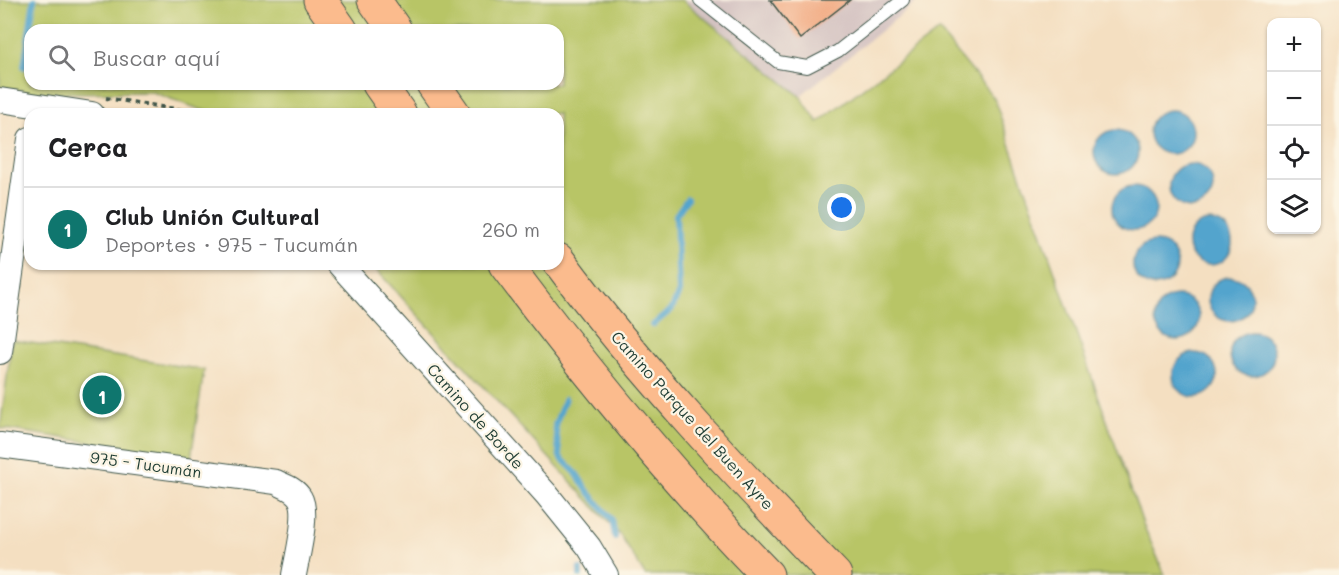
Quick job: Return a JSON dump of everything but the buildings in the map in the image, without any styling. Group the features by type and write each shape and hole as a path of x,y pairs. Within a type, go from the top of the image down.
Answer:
{"highway":[{"path":"320,0 337,24"},
{"path":"374,0 391,24"},
{"path":"383,90 396,108"},
{"path":"437,90 450,108"},
{"name":"Camino Parque del Buen Ayre","path":"564,268 631,354 835,575"},
{"path":"510,270 609,399 767,575"}],"street":[{"path":"0,100 27,108"},
{"path":"0,352 24,182"},
{"name":"Camino de Borde","path":"344,270 547,495 589,547 606,575"},
{"name":"975 - Tucumán","path":"0,445 276,482 291,488 300,498 303,511 294,575"}],"lane":[{"path":"700,0 778,62 807,67 838,51 903,0"}],"shaded area":[{"path":"682,0 919,0 800,96"}],"green space":[{"path":"0,0 682,0 800,96 818,122 939,31 994,98 1143,524 1165,575 645,575 620,535 377,270 564,270 564,108 196,108 152,92 39,93 0,87"},
{"path":"12,340 204,370 191,458 0,428"}],"water":[{"path":"1171,110 1186,117 1193,132 1186,147 1171,154 1156,147 1149,132 1156,117"},
{"path":"1116,130 1131,137 1138,152 1131,167 1116,174 1101,167 1094,152 1101,137"},
{"path":"1191,164 1206,171 1213,186 1206,201 1191,208 1176,201 1169,186 1176,171"},
{"path":"1134,186 1149,193 1156,208 1149,223 1134,230 1119,223 1112,208 1119,193"},
{"path":"1210,221 1225,228 1232,243 1225,258 1210,265 1195,258 1188,243 1195,228"},
{"path":"1155,242 1170,249 1177,264 1170,279 1155,286 1140,279 1133,264 1140,249"},
{"path":"1230,277 1245,284 1252,299 1245,314 1230,321 1215,314 1208,299 1215,284"},
{"path":"1177,296 1192,303 1199,318 1192,333 1177,340 1162,333 1155,318 1162,303"},
{"path":"1252,332 1267,339 1274,354 1267,369 1252,376 1237,369 1230,354 1237,339"},
{"path":"1195,353 1210,360 1217,375 1210,390 1195,397 1180,390 1173,375 1180,360"}],"waterway":[{"path":"30,24 34,0"},
{"path":"653,325 672,309 679,292 676,215 687,199"},
{"path":"565,399 555,425 560,457 576,473 612,520 615,537"},
{"path":"580,569 580,575"}],"place":[{"name":"Club Unión Cultural","path":"102,395"}]}
